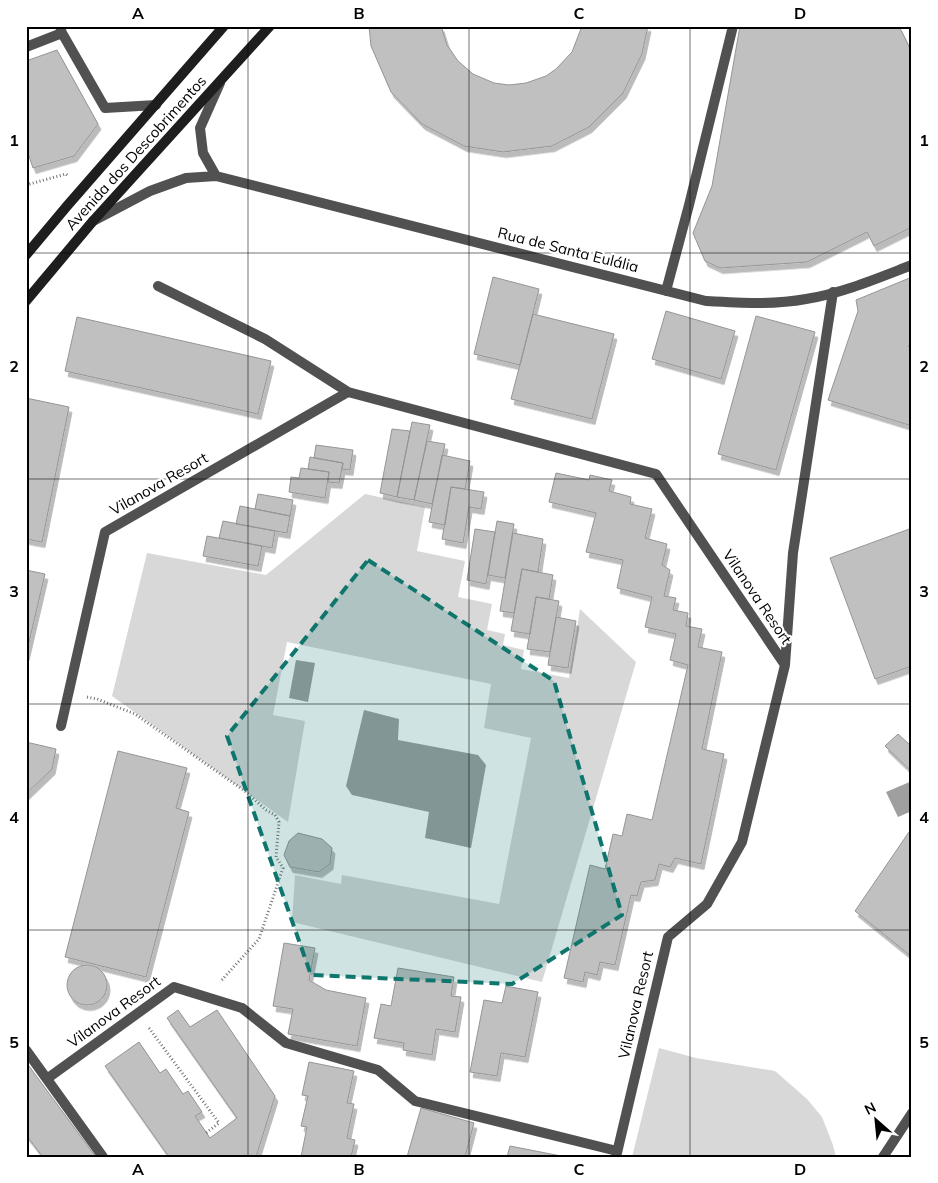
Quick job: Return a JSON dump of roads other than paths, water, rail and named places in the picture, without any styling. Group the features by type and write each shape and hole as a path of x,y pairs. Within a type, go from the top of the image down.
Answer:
{"main road":[{"name":"Avenida dos Descobrimentos","path":"26,255 224,26"},
{"name":"Avenida dos Descobrimentos","path":"26,301 93,221 270,26"}],"street":[{"path":"666,291 733,26"},
{"path":"26,47 61,30 106,108 156,106"},
{"path":"216,176 203,153 200,128 221,81"},
{"name":"Rua de Santa Eulália","path":"93,221 150,191 186,178 216,176 706,301 758,304 807,299 863,284 912,264"},
{"name":"Vilanova Resort","path":"48,1078 174,987 242,1008 286,1043 378,1070 415,1101 617,1154 668,936 707,904 742,842 786,665 656,474 348,392 265,338 158,286"},
{"path":"786,665 792,553 833,292"},
{"name":"Vilanova Resort","path":"61,726 105,532 348,392"},
{"path":"26,1050 48,1078 103,1157"},
{"path":"883,1157 912,1113"}]}
